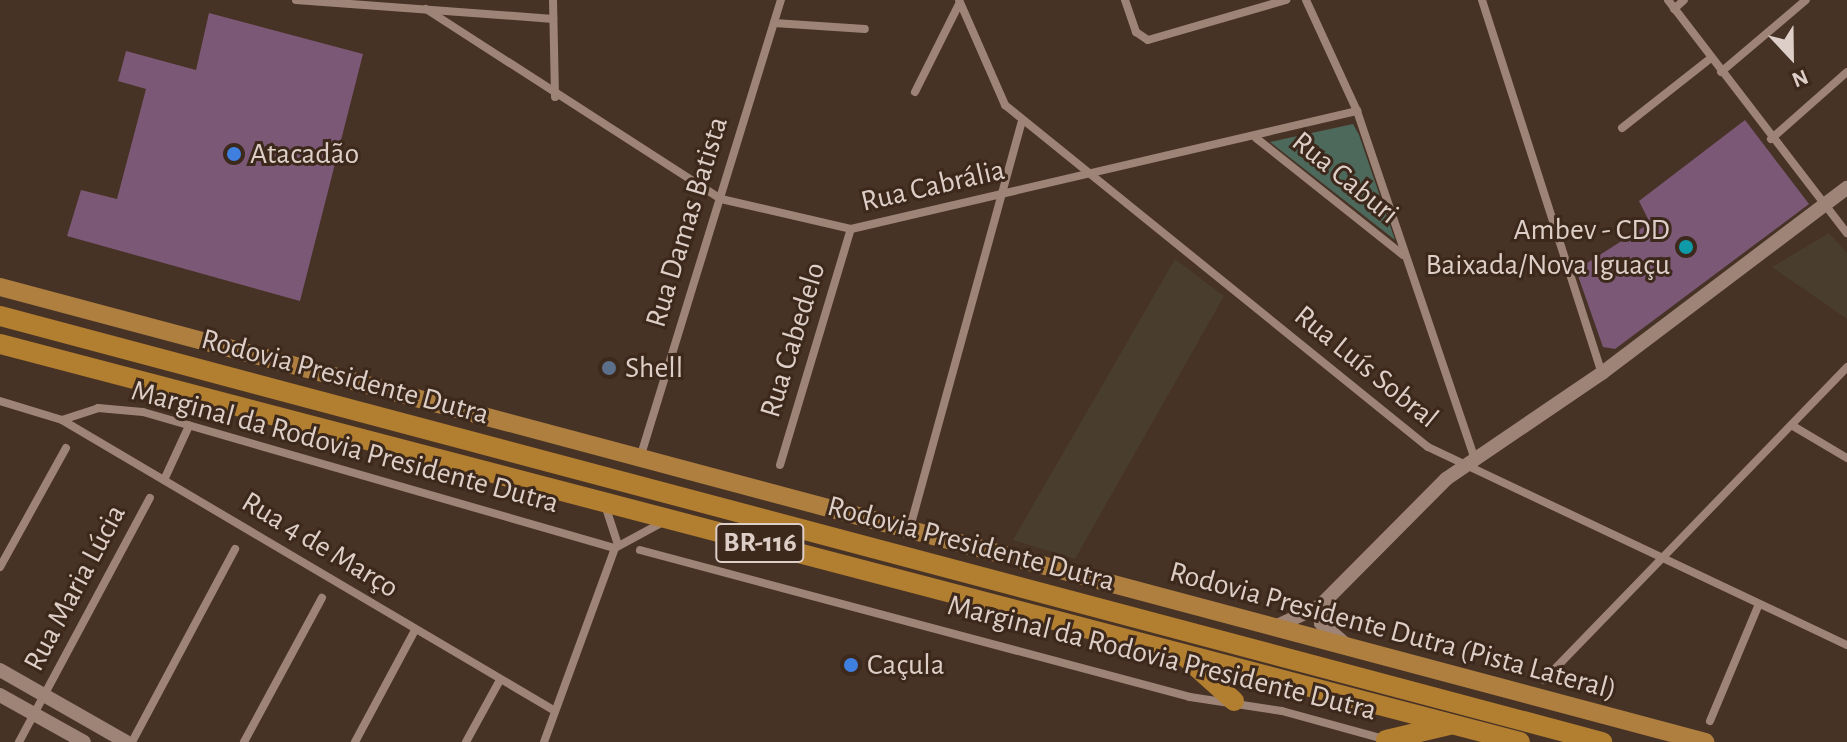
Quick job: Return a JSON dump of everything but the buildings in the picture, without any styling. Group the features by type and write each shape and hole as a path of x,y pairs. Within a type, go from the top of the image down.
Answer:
{"highway":[{"name":"Rodovia Presidente Dutra (Pista Lateral)","path":"0,287 1705,742"},
{"name":"Rodovia Presidente Dutra","path":"0,316 1602,742"},
{"name":"Rodovia Presidente Dutra","path":"0,344 1520,742"},
{"path":"1179,652 1234,701"},
{"path":"1390,741 1453,724"}],"street":[{"path":"296,0 553,19"},
{"path":"553,0 555,97"},
{"name":"Rua Damas Batista","path":"640,459 781,0"},
{"path":"1125,0 1136,32 1148,40 1286,0"},
{"path":"1306,0 1357,111 1475,461"},
{"path":"1483,0 1602,373"},
{"path":"1668,0 1771,139 1847,233"},
{"path":"1674,9 1684,0"},
{"path":"1721,72 1806,0"},
{"path":"915,92 959,2"},
{"name":"Rua Luís Sobral","path":"959,2 994,93 1022,122 1462,469 1847,645"},
{"name":"Rua Cabrália","path":"426,9 555,97 721,199 851,229 1256,138 1357,111"},
{"path":"774,23 865,29"},
{"path":"1622,128 1711,58"},
{"path":"1771,139 1847,72"},
{"path":"909,532 1008,193 1022,122"},
{"name":"Rua Caburi","path":"1256,138 1404,256"},
{"path":"1269,627 1298,622 1320,606 1462,469 1602,373 1826,208 1847,188"},
{"name":"Rua Cabedelo","path":"780,465 851,229"},
{"path":"1544,680 1847,367"},
{"name":"Rua 4 de Março","path":"0,401 62,420 555,711"},
{"name":"Marginal da Rodovia Presidente Dutra","path":"62,420 105,407 189,426 616,546"},
{"path":"164,480 189,426"},
{"path":"1793,426 1847,458"},
{"path":"0,567 66,448"},
{"name":"Rua Maria Lúcia","path":"19,742 150,498"},
{"path":"544,742 616,546 600,499"},
{"path":"616,546 669,520"},
{"path":"132,742 235,549"},
{"name":"Marginal da Rodovia Presidente Dutra","path":"640,550 1190,697 1234,701 1390,741"},
{"path":"244,742 322,598"},
{"path":"1320,606 1326,630 1361,651"},
{"path":"1710,721 1758,606"},
{"path":"355,742 415,630"},
{"path":"0,670 126,742"},
{"path":"466,742 500,680"},
{"path":"0,695 84,742"}],"shaded area":[{"path":"1829,233 1847,253 1847,319 1772,267"},
{"path":"1175,259 1224,296 1075,559 1013,540"}],"green space":[{"path":"1353,124 1359,135 1395,240 1270,142"}],"place":[{"name":"Atacadão","path":"234,154"},
{"name":"Ambev - CDD Baixada/Nova Iguaçu","path":"1686,247"},
{"name":"Shell","path":"609,368"},
{"name":"Caçula","path":"851,665"}]}
